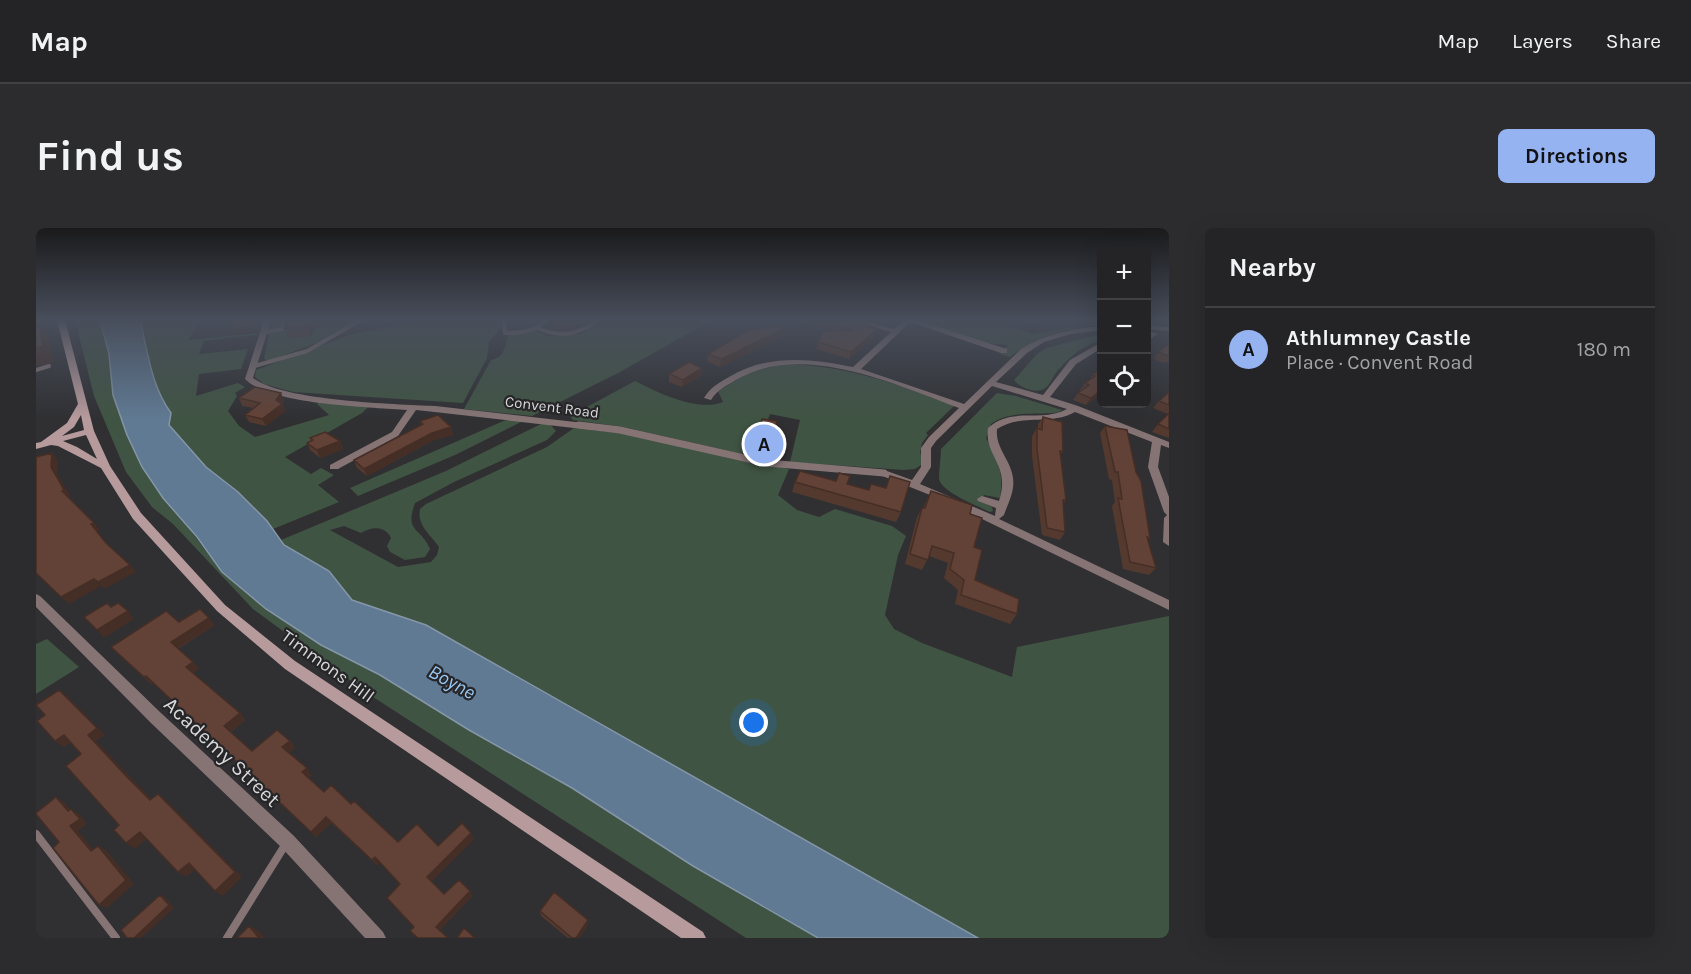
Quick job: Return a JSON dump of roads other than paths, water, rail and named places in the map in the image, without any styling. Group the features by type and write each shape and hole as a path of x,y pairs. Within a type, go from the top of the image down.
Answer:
{"main road":[{"name":"Timmons Hill","path":"69,353 89,431 105,466 137,516 221,608 290,665 697,938"},
{"path":"44,444 71,425 82,404"},
{"path":"44,444 89,431"},
{"path":"44,444 74,446 87,459 105,466"}],"street":[{"path":"251,367 255,353"},
{"path":"854,371 872,353"},
{"path":"915,483 930,461 926,448 932,439 1023,353"},
{"path":"1045,398 1073,362 1087,353"},
{"path":"708,398 712,391 746,370 774,363 813,363 854,371 965,407"},
{"name":"Convent Road","path":"251,367 250,383 285,396 560,422 620,430 766,463 885,473 915,483 1169,604"},
{"path":"990,383 1075,408 1169,445"},
{"path":"334,467 395,434 413,408"},
{"path":"982,499 1001,511 1008,489 1008,476 992,440 993,428 1013,417 1062,416 1075,408"},
{"path":"1157,441 1153,467 1169,512"},
{"path":"1169,518 1169,542"},
{"name":"Academy Street","path":"36,599 123,687 288,842 377,938"}],"lane":[{"path":"251,367 300,353"},
{"path":"36,370 49,366"},
{"path":"36,834 116,938"},
{"path":"227,938 288,842"}],"water":[{"name":"Boyne","path":"147,353 159,392 171,413 169,425 206,467 238,492 267,521 284,545 329,571 352,600 426,625 978,938 818,938 693,866 572,788 469,730 380,675 321,645 266,609 222,572 197,537 163,498 142,467 127,435 113,395 109,354"}],"place":[{"name":"Athlumney Castle","path":"764,444"}]}
